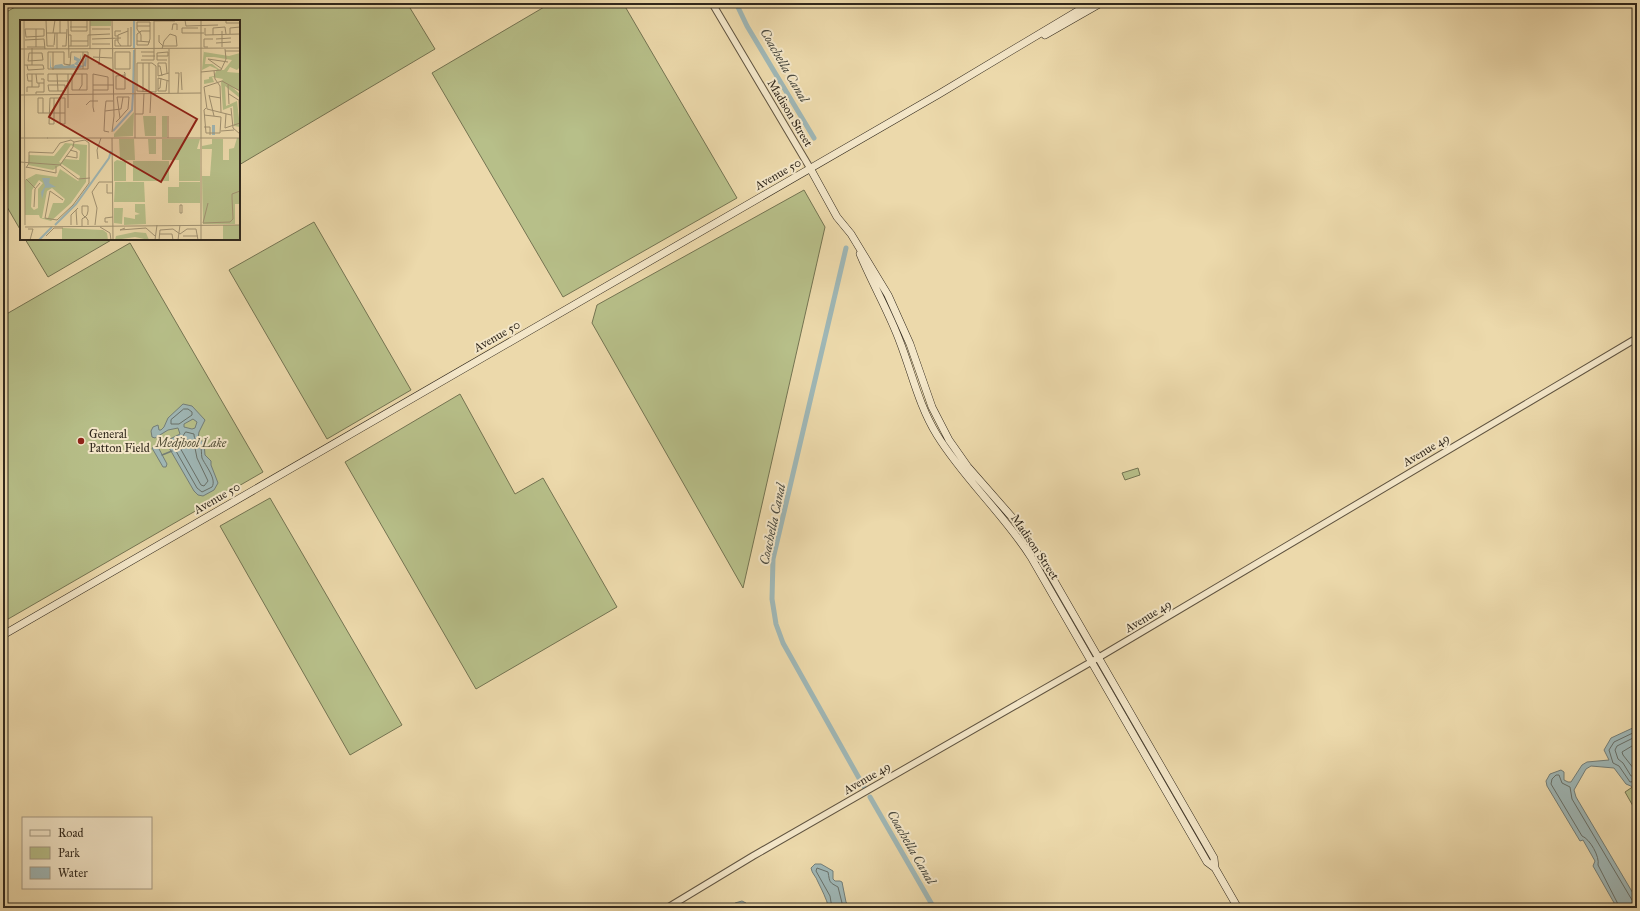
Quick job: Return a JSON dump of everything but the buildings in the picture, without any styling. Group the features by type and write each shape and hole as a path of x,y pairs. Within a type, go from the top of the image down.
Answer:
{"main road":[{"name":"Avenue 50","path":"1003,57 1091,3"},
{"name":"Avenue 50","path":"3,635 810,168 1003,57 1101,3"},
{"name":"Madison Street","path":"810,168 837,217 851,234 876,273 895,308 910,344 932,407 949,440 968,467 1009,512 1045,564 1214,858 1215,868"},
{"name":"Madison Street","path":"851,234 895,330 920,400 931,425 954,461 997,510 1024,546 1045,579 1091,662 1207,862 1215,868 1238,908"}],"street":[{"name":"Madison Street","path":"712,3 810,168"},
{"name":"Avenue 49","path":"667,908 753,856 1098,658 1637,338"}],"green space":[{"path":"22,3 407,3 435,49 240,164 240,20 20,20 20,229 3,200 3,14"},
{"path":"551,3 611,3 612,5 616,3 623,3 737,198 563,297 432,73"},
{"path":"804,190 825,227 743,588 592,323 597,305"},
{"path":"314,222 411,390 327,439 229,270"},
{"path":"26,240 111,240 48,277"},
{"name":"Medjhool Lake","path":"130,243 263,472 3,622 3,316"},
{"path":"460,394 515,494 543,478 617,607 476,689 345,462"},
{"path":"1138,468 1140,475 1125,480 1122,473"},
{"path":"270,498 402,725 350,755 220,526"},
{"path":"1637,784 1637,813 1625,792"}],"water":[{"path":"183,404 192,406 205,420 199,432 198,438 204,443 205,455 211,461 211,465 218,483 214,490 203,496 198,495 194,491 168,446 170,439 180,434 178,428 168,430 155,438 152,437 151,431 153,427 158,425 159,430 161,430 168,418","holes":["193,419 197,422 195,428 192,429 184,427 184,424"]},
{"path":"158,447 167,464 166,467 163,467 152,448"},
{"path":"1637,726 1637,784 1633,787 1626,784 1614,768 1591,766 1586,769 1574,790 1576,797 1637,900 1637,908 1617,908 1593,866 1595,861 1583,840 1580,841 1547,786 1546,781 1550,774 1561,770 1564,772 1564,780 1571,782 1582,765 1587,762 1609,760 1604,750 1611,738"},
{"path":"815,864 821,864 833,871 833,879 835,881 842,882 846,902 850,908 829,908 811,868"},
{"path":"742,901 750,908 735,908 735,903"}],"waterway":[{"name":"Coachella Canal","path":"736,3 747,26 814,138"},
{"name":"Coachella Canal","path":"846,248 773,559 772,599 776,624 783,643 864,787"},
{"path":"162,455 172,451"},
{"name":"Coachella Canal","path":"870,797 934,908"}],"place":[{"name":"General Patton Field","path":"81,441"}]}
